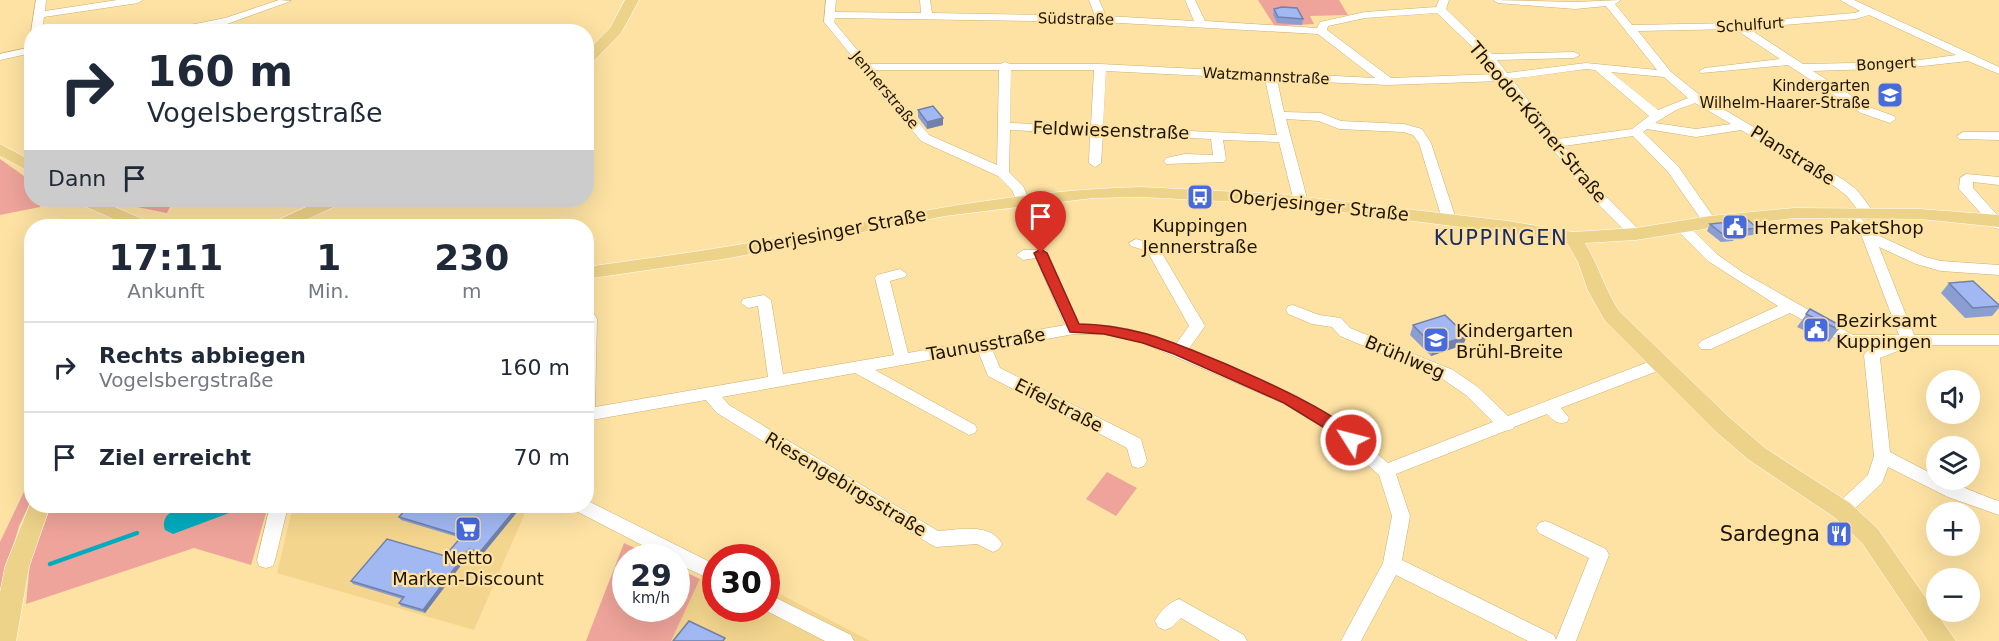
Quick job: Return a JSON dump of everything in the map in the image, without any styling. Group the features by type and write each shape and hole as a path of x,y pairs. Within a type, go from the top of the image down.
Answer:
{"main road":[{"path":"594,53 616,30 632,0"},
{"path":"0,149 24,163"},
{"name":"Oberjesinger Straße","path":"594,272 720,253 945,211 1093,193 1210,194 1301,202 1449,219 1574,238 1636,234 1710,222 1794,213 1920,214 1998,223"},
{"path":"101,207 128,219"},
{"path":"295,219 320,207"},
{"path":"306,219 324,207"},
{"path":"1574,238 1587,262 1597,291 1612,316 1722,424 1757,454 1842,510 1870,536 1919,610 1943,641"},
{"path":"3,641 16,567 36,513"}],"street":[{"path":"37,24 41,0"},
{"path":"39,15 138,0"},
{"path":"830,15 831,0"},
{"path":"925,0 927,16"},
{"path":"1094,0 1102,19"},
{"path":"1190,0 1201,24"},
{"path":"1498,0 1613,2"},
{"path":"1845,0 1999,71"},
{"path":"207,24 226,21 284,1"},
{"name":"Planstraße","path":"1613,2 1629,28 1667,74 1697,99 1746,126 1852,193 1868,236"},
{"path":"1388,82 1321,30 1324,24 1342,19 1442,5"},
{"name":"Theodor-Körner-Straße","path":"1442,5 1506,77 1588,187 1636,234"},
{"name":"Schulfurt","path":"1629,28 1737,27 1856,16 1869,11"},
{"name":"Südstraße","path":"830,15 1102,19 1321,30"},
{"name":"Jennerstraße","path":"830,15 829,22 925,138 1003,173 1018,189 1023,201"},
{"path":"1737,27 1865,110 1890,119"},
{"path":"0,57 24,52"},
{"path":"1489,57 1574,55"},
{"name":"Bongert","path":"1705,71 1795,64 1905,65 1972,57"},
{"path":"1003,173 1005,65"},
{"name":"Watzmannstraße","path":"865,67 1005,65 1100,67 1271,78 1388,82 1506,77 1568,67 1598,67 1667,74"},
{"path":"1095,163 1100,67"},
{"path":"1598,67 1656,115"},
{"path":"1271,78 1301,202"},
{"path":"1640,128 1676,103 1697,99"},
{"path":"1279,115 1321,117 1339,125 1404,128 1418,132 1425,143 1449,219"},
{"name":"Feldwiesenstraße","path":"1005,126 1284,139"},
{"path":"1556,143 1640,128 1696,133 1746,126"},
{"path":"1640,128 1673,169 1710,222"},
{"name":"Feldwiesenstraße","path":"1170,161 1185,158 1220,159 1216,135"},
{"path":"1962,136 1999,136"},
{"path":"1998,223 1966,189 1966,178 1999,181"},
{"path":"1681,226 1713,258 1790,307 1872,354"},
{"path":"1868,236 1921,261 1941,266 1999,270"},
{"path":"1868,236 1909,341"},
{"path":"1136,243 1152,248 1197,326 1179,351"},
{"path":"1023,255 1041,253 1074,329"},
{"path":"900,274 882,278 902,358"},
{"path":"748,303 764,300 776,380"},
{"path":"1706,345 1790,307"},
{"name":"Brühlweg","path":"1293,310 1317,320 1336,322 1345,332 1448,374 1472,391 1507,425"},
{"name":"Taunusstraße","path":"594,414 1074,329 1104,329 1146,338 1290,399 1338,429 1386,471"},
{"path":"1851,340 1999,340"},
{"path":"1872,354 1909,341"},
{"name":"Eifelstraße","path":"983,345 994,372 1135,444 1137,461"},
{"path":"1842,510 1876,478 1882,456 1872,354"},
{"path":"1351,641 1392,564 1401,516 1386,471 1507,425 1555,412 1662,363"},
{"path":"857,367 969,429"},
{"name":"Riesengebirgsstraße","path":"709,393 723,410 936,539 979,536 993,544"},
{"path":"1882,456 1959,494 1999,508"},
{"path":"594,512 702,567"},
{"path":"266,560 277,513"},
{"path":"1545,528 1600,555 1566,641"},
{"path":"1392,564 1547,641"},
{"path":"780,608 844,641"},
{"path":"1165,621 1179,608 1237,641"}],"shaded area":[{"path":"1258,0 1339,0 1348,15 1310,16 1314,24 1279,26 1274,25"},
{"path":"0,159 24,176 24,207 40,207 0,215"},
{"path":"137,207 170,207 167,213"},
{"path":"1107,472 1137,488 1116,516 1086,499"},
{"path":"24,492 25,513 19,526 0,593 0,542"},
{"path":"48,513 266,513 251,565 194,548 26,604 30,562"},
{"path":"291,513 525,513 474,630 277,573"},
{"path":"612,574 612,622 680,622 671,641 586,641"},
{"path":"690,574 700,579 690,600"},
{"path":"702,575 702,622 780,622 780,594 870,641 671,641 680,622 690,622 690,601"}],"water":[{"path":"171,513 229,513 173,534 165,530 166,517"}],"building":[{"path":"1297,8 1303,19 1278,17 1274,9"},
{"path":"933,106 943,118 927,122 918,110"},
{"path":"1748,220 1757,228 1733,231 1737,234 1725,236 1710,224"},
{"path":"1973,281 1999,306 1973,308 1949,283"},
{"path":"1810,309 1841,326 1838,329 1806,314"},
{"path":"1445,315 1467,336 1434,347 1413,325"},
{"path":"403,513 512,513 480,552 469,549 423,610 399,603 404,597 351,581 387,539 445,556 462,536 399,517"},
{"path":"690,621 725,638 723,641 673,641"}],"waterway":[{"path":"50,564 137,533"}],"place":[{"name":"Kindergarten Wilhelm-Haarer-Straße","path":"1890,95"},
{"name":"Kuppingen Jennerstraße","path":"1200,197"},
{"name":"Hermes PaketShop","path":"1735,227"},
{"name":"Bezirksamt Kuppingen","path":"1816,330"},
{"name":"Kindergarten Brühl-Breite","path":"1436,340"},
{"name":"Netto Marken-Discount","path":"468,529"},
{"name":"Sardegna","path":"1839,534"}],"district":[{"name":"KUPPINGEN","path":"1501,238"}],"route":[{"path":"1041,253 1074,329 1104,329 1146,338 1179,351 1290,399 1338,429 1351,440"}]}
